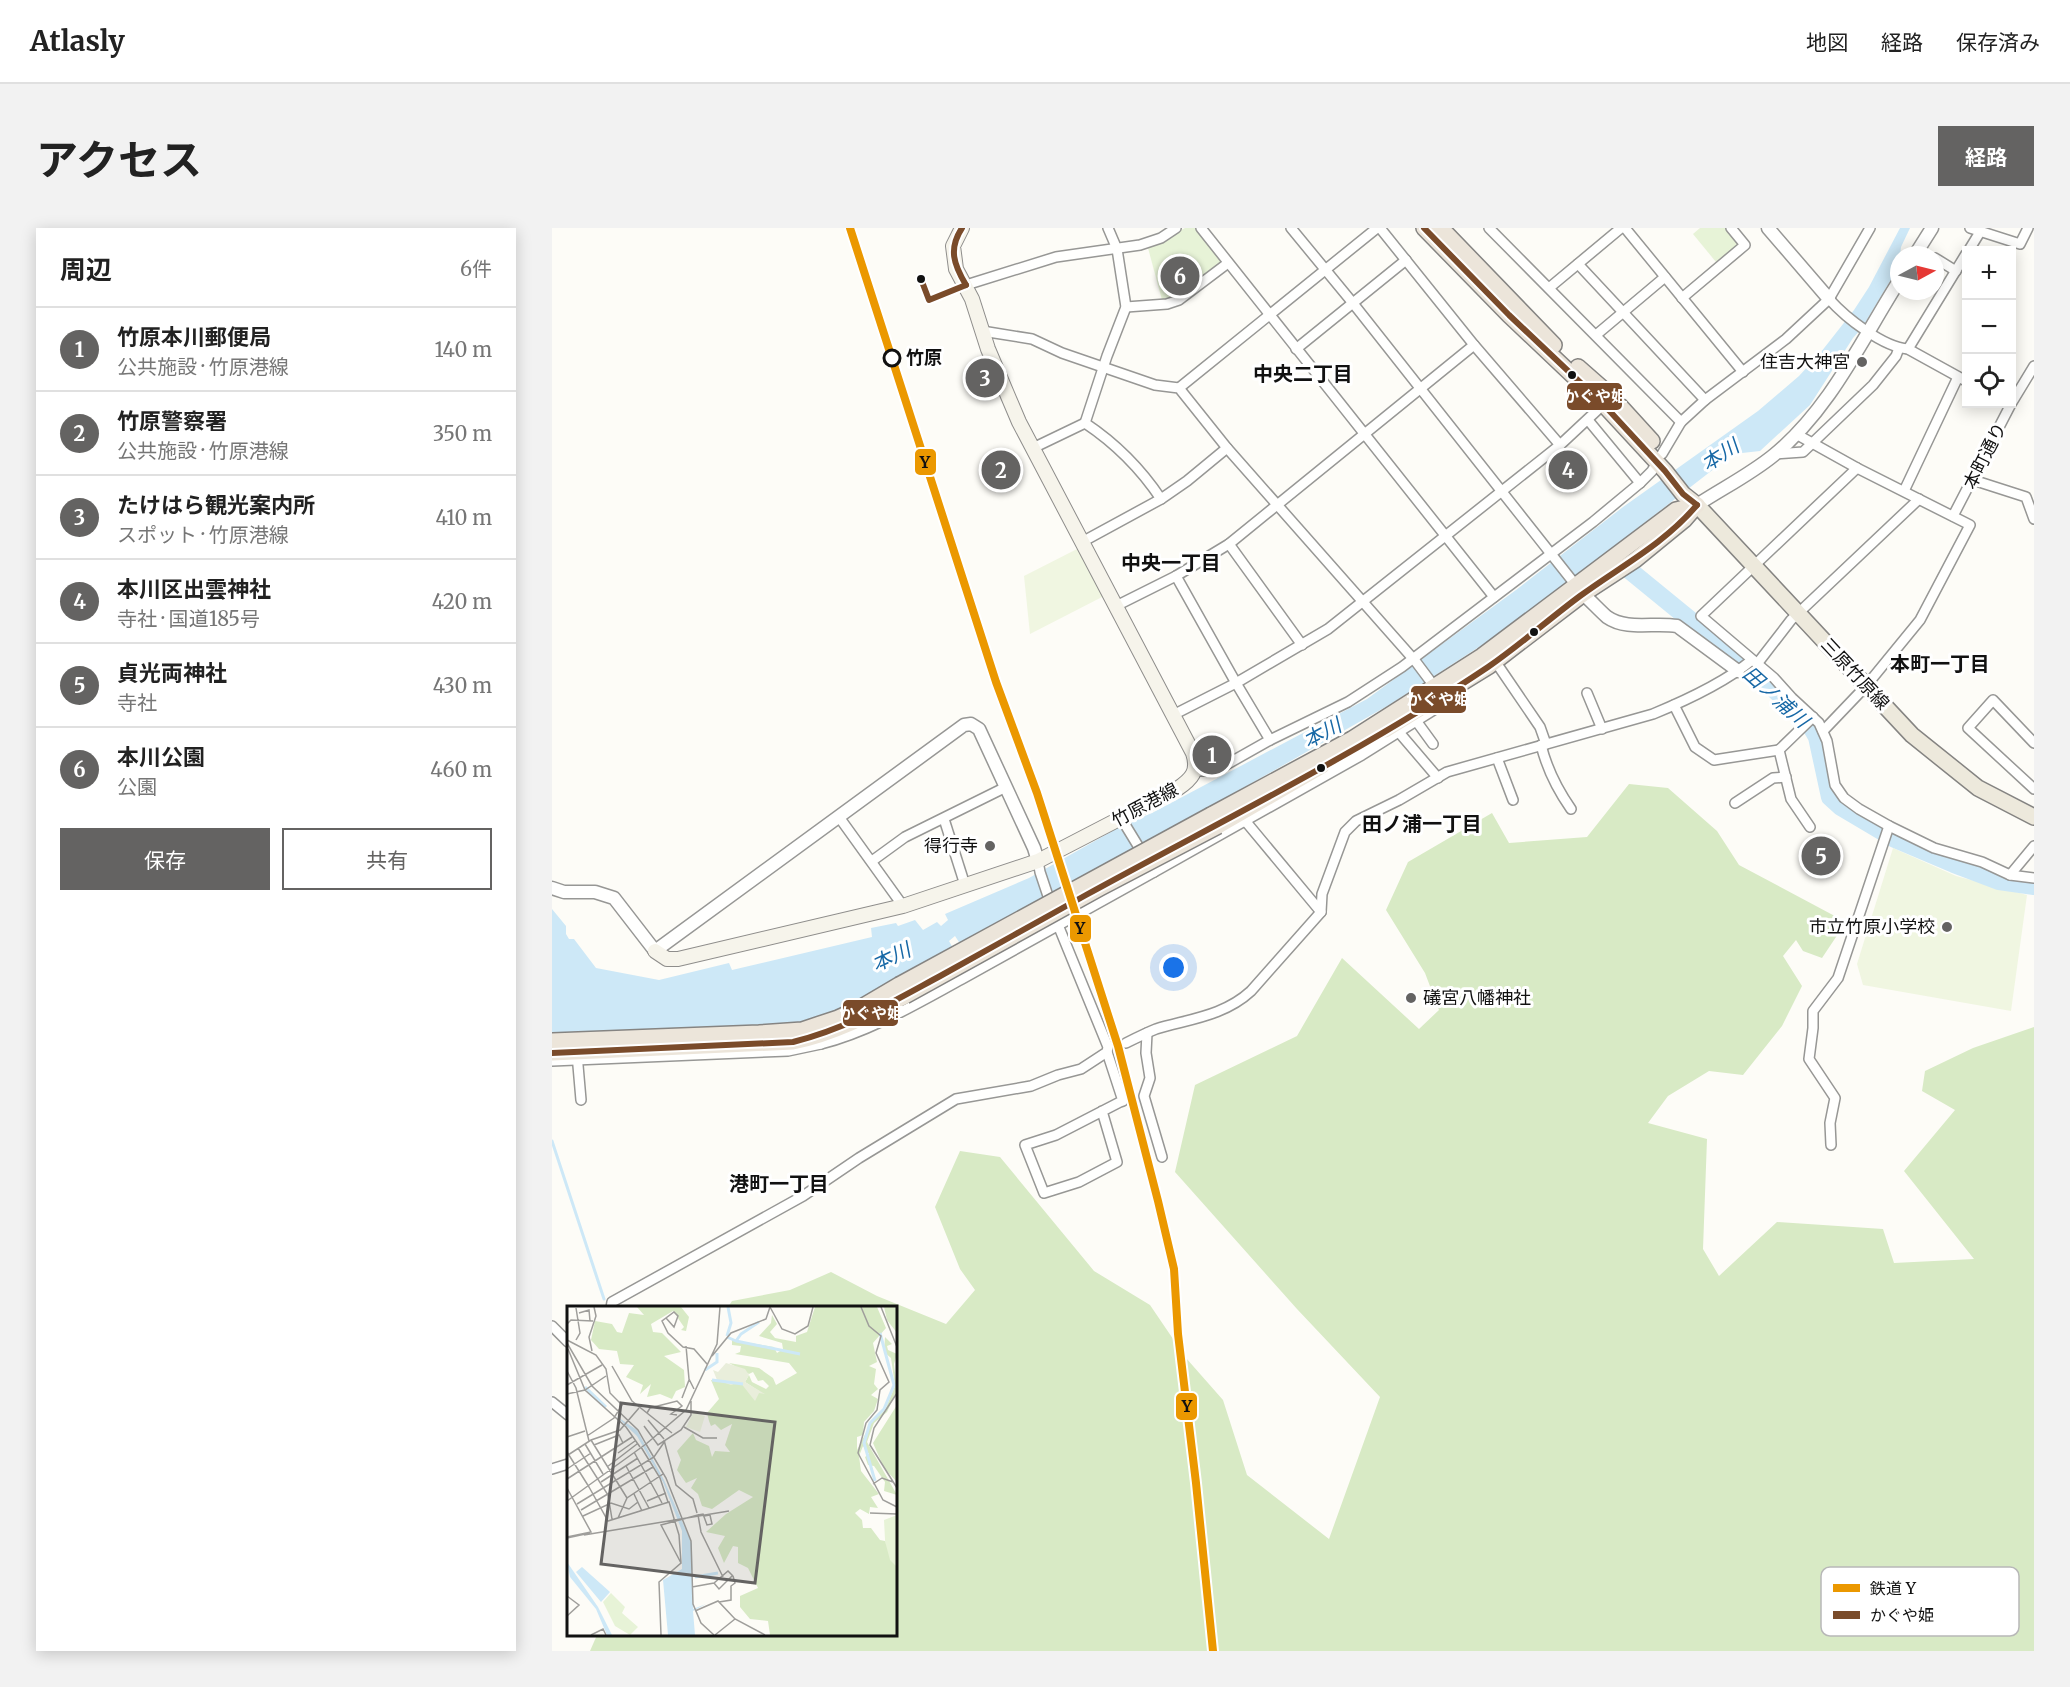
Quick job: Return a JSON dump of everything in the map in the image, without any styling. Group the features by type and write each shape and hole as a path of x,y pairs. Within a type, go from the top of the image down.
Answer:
{"highway":[{"path":"1424,228 1509,315 1608,400"},
{"path":"1215,820 1243,817 1393,725 1577,586 1612,567 1684,520 1697,505 1664,463 1608,400 1441,228"},
{"path":"1436,693 1495,661 1577,586"},
{"path":"552,1053 577,1056 793,1042 817,1037 864,1018 1100,888 1352,739 1393,725"},
{"path":"552,1041 790,1031 817,1037"}],"main road":[{"name":"竹原港線","path":"655,951 668,959 678,959 903,906 965,885 1039,866 1123,821 1187,783 1195,771 1196,761 1193,753 1014,412 988,349 966,285 953,259 953,246 962,228"},
{"name":"三原竹原線","path":"1697,505 1912,735 1978,788 2034,817"}],"street":[{"path":"1033,448 1085,423 1126,307 1117,249 1108,228"},
{"path":"966,285 1056,257 1150,242 1176,228"},
{"path":"1201,228 1494,597"},
{"path":"1291,228 1353,302 1577,586 1609,618 1623,624 1666,624 1677,627 1740,670"},
{"path":"1179,388 1378,228 1560,446"},
{"path":"1489,228 1681,422"},
{"path":"1549,288 1623,228 1743,372"},
{"path":"1682,298 1745,244 1731,228"},
{"path":"1768,228 1845,316 1865,329 1962,379 1904,491"},
{"path":"1195,771 1215,771 1270,740 1348,702 1414,661 1494,597 1554,556 1664,463 1681,422 1705,400 1786,339 1829,299 1870,228"},
{"path":"1925,246 1932,228"},
{"path":"1970,228 2020,244 2028,228"},
{"path":"1972,246 1980,232"},
{"path":"1296,349 1406,260"},
{"path":"1776,454 1803,452 1873,386 1904,349 1962,262"},
{"path":"1126,307 1167,304 1179,300 1228,263"},
{"path":"1578,264 1705,400"},
{"path":"1944,264 1956,271"},
{"path":"1596,335 1665,277"},
{"path":"1697,505 1758,468 1796,434 1821,406 1865,329 1890,294"},
{"path":"982,331 1032,339 1062,353 1155,385 1179,388 1227,448 1414,661 1436,693 1417,722 1393,725"},
{"path":"1116,606 1176,576 1228,544 1474,345"},
{"name":"本町通り","path":"2016,396 2034,366"},
{"path":"1173,715 1236,683 1328,628 1560,446 1608,400"},
{"name":"本町通り","path":"1953,516 2009,408"},
{"path":"1588,420 1640,483"},
{"path":"1085,423 1102,435 1142,473 1161,499"},
{"path":"1796,434 1857,468 1970,525 1920,620 1866,686 1823,731"},
{"path":"1082,542 1161,499 1227,448"},
{"path":"1857,468 1701,616 1774,678 1813,717 1827,741 1832,775 1838,792 1859,809 1887,831 1982,862 2010,875 2034,878"},
{"path":"1973,480 2026,497 2034,519"},
{"path":"1126,1043 1147,1033 1218,1012 1239,1002 1321,912 1322,894 1345,832 1356,821 1400,800 1447,772 1653,714 1740,670 1753,662 1791,620 1919,499"},
{"path":"1228,544 1302,645"},
{"path":"1176,576 1270,740"},
{"path":"1495,661 1540,727 1545,761 1557,788 1571,809"},
{"path":"1587,693 1602,729"},
{"path":"2034,743 1993,700 1968,728 2034,789"},
{"path":"1674,705 1695,747 1714,760 1779,750 1813,717"},
{"path":"1417,722 1433,744"},
{"path":"552,888 564,892 595,892 614,898 655,951 964,725 971,724 979,729 1039,866 1058,923 1108,1047 1107,1052 1123,1101 1102,1111 1056,1135 1025,1145 1044,1193 1079,1182 1117,1162 1102,1111"},
{"path":"1393,725 1438,778"},
{"path":"1779,750 1791,799 1810,827"},
{"path":"1497,758 1514,800"},
{"path":"1736,803 1773,778 1786,777"},
{"path":"872,861 905,837 1006,788"},
{"path":"839,817 903,906"},
{"path":"817,1037 854,1035 877,1024 1243,817 1321,912"},
{"path":"944,819 965,885"},
{"path":"1123,821 1152,870"},
{"path":"1830,1146 1830,1124 1835,1098 1809,1059 1813,1011 1838,978 1887,831"},
{"path":"2010,875 2034,846"},
{"path":"1147,1033 1146,1053 1150,1078 1144,1096 1162,1157"},
{"path":"611,1306 612,1302 803,1196 859,1158 956,1099 1031,1086 1081,1069 1107,1052"},
{"path":"552,1061 577,1056 581,1100"},
{"path":"552,1326 567,1341"},
{"path":"552,1402 567,1414"},
{"path":"552,1469 567,1464"}],"green space":[{"path":"1185,228 1195,228 1221,263 1179,295 1162,300 1148,248"},
{"path":"1700,228 1727,228 1740,243 1716,262 1693,234"},
{"path":"1079,548 1104,596 1030,634 1024,576"},
{"path":"1629,784 1668,788 1717,831 1739,865 1846,922 1822,958 1803,951 1796,940 1783,956 1802,986 1782,1026 1743,1075 1709,1071 1668,1096 1648,1123 1707,1139 1703,1249 1719,1276 1777,1222 1883,1229 1894,1263 1974,1259 1904,1171 1955,1110 1922,1091 1925,1071 1973,1048 2034,1027 2034,1651 590,1651 597,1636 897,1636 897,1306 729,1306 732,1301 790,1290 831,1272 877,1296 946,1324 975,1290 960,1269 935,1207 960,1151 1000,1157 1094,1271 1150,1305 1186,1358 1223,1400 1247,1475 1329,1539 1380,1397 1297,1309 1175,1172 1195,1085 1297,1036 1342,958 1419,1029 1439,1010 1425,973 1386,910 1408,862 1492,813 1509,843 1587,837"},
{"name":"市立竹原小学校","path":"1893,848 1956,876 2027,895 2011,1011 1863,985 1857,964"}],"water":[{"path":"1900,228 1910,228 1901,246 1891,246"},
{"name":"本川","path":"1890,247 1890,281 1862,328 1853,338 1810,405 1760,451 1733,454 1513,625 1389,705 1208,808 1221,831 974,965 955,936 949,941 966,971 841,1035 552,1058 552,909 566,926 569,939 574,939 596,968 659,980 729,963 732,970 872,937 871,928 896,923 898,926 915,920 923,930 937,922 941,926 948,920 945,914 1029,878 1125,824 1152,813 1367,699 1516,590 1623,507 1758,411 1799,376 1821,352 1869,287"}],"waterway":[{"name":"田ノ浦川","path":"1612,556 1765,681 1808,721 1817,737 1830,797 1841,807 1895,839 1954,864 1999,881 2034,886"},
{"path":"552,1141 604,1299"}],"rail line":[{"name":"Y","path":"850,228 996,682 1037,793 1118,1046 1158,1201 1174,1269 1178,1334 1213,1651"}],"transit line":[{"name":"かぐや姫","path":"962,228 955,243 954,257 958,271 966,285"},
{"name":"かぐや姫","path":"1424,228 1509,315 1604,405 1665,471 1683,494 1697,505"},
{"name":"かぐや姫","path":"921,279 929,300 966,285"},
{"name":"かぐや姫","path":"552,1053 793,1042 833,1029 870,1013 1290,786 1440,698 1500,659 1580,596 1642,554 1671,531 1697,505"}],"place":[{"name":"本川公園","path":"1180,276"},
{"name":"竹原","path":"892,358"},
{"name":"住吉大神宮","path":"1862,362"},
{"name":"たけはら観光案内所","path":"985,378"},
{"name":"竹原警察署","path":"1001,470"},
{"name":"本川区出雲神社","path":"1568,470"},
{"name":"竹原本川郵便局","path":"1212,755"},
{"name":"得行寺","path":"990,846"},
{"name":"貞光両神社","path":"1821,856"},
{"name":"市立竹原小学校","path":"1947,927"},
{"name":"礒宮八幡神社","path":"1411,998"}],"district":[{"name":"中央二丁目","path":"1303,374"},
{"name":"中央一丁目","path":"1171,563"},
{"name":"本町一丁目","path":"1940,664"},
{"name":"田ノ浦一丁目","path":"1422,824"},
{"name":"港町一丁目","path":"779,1184"}]}
